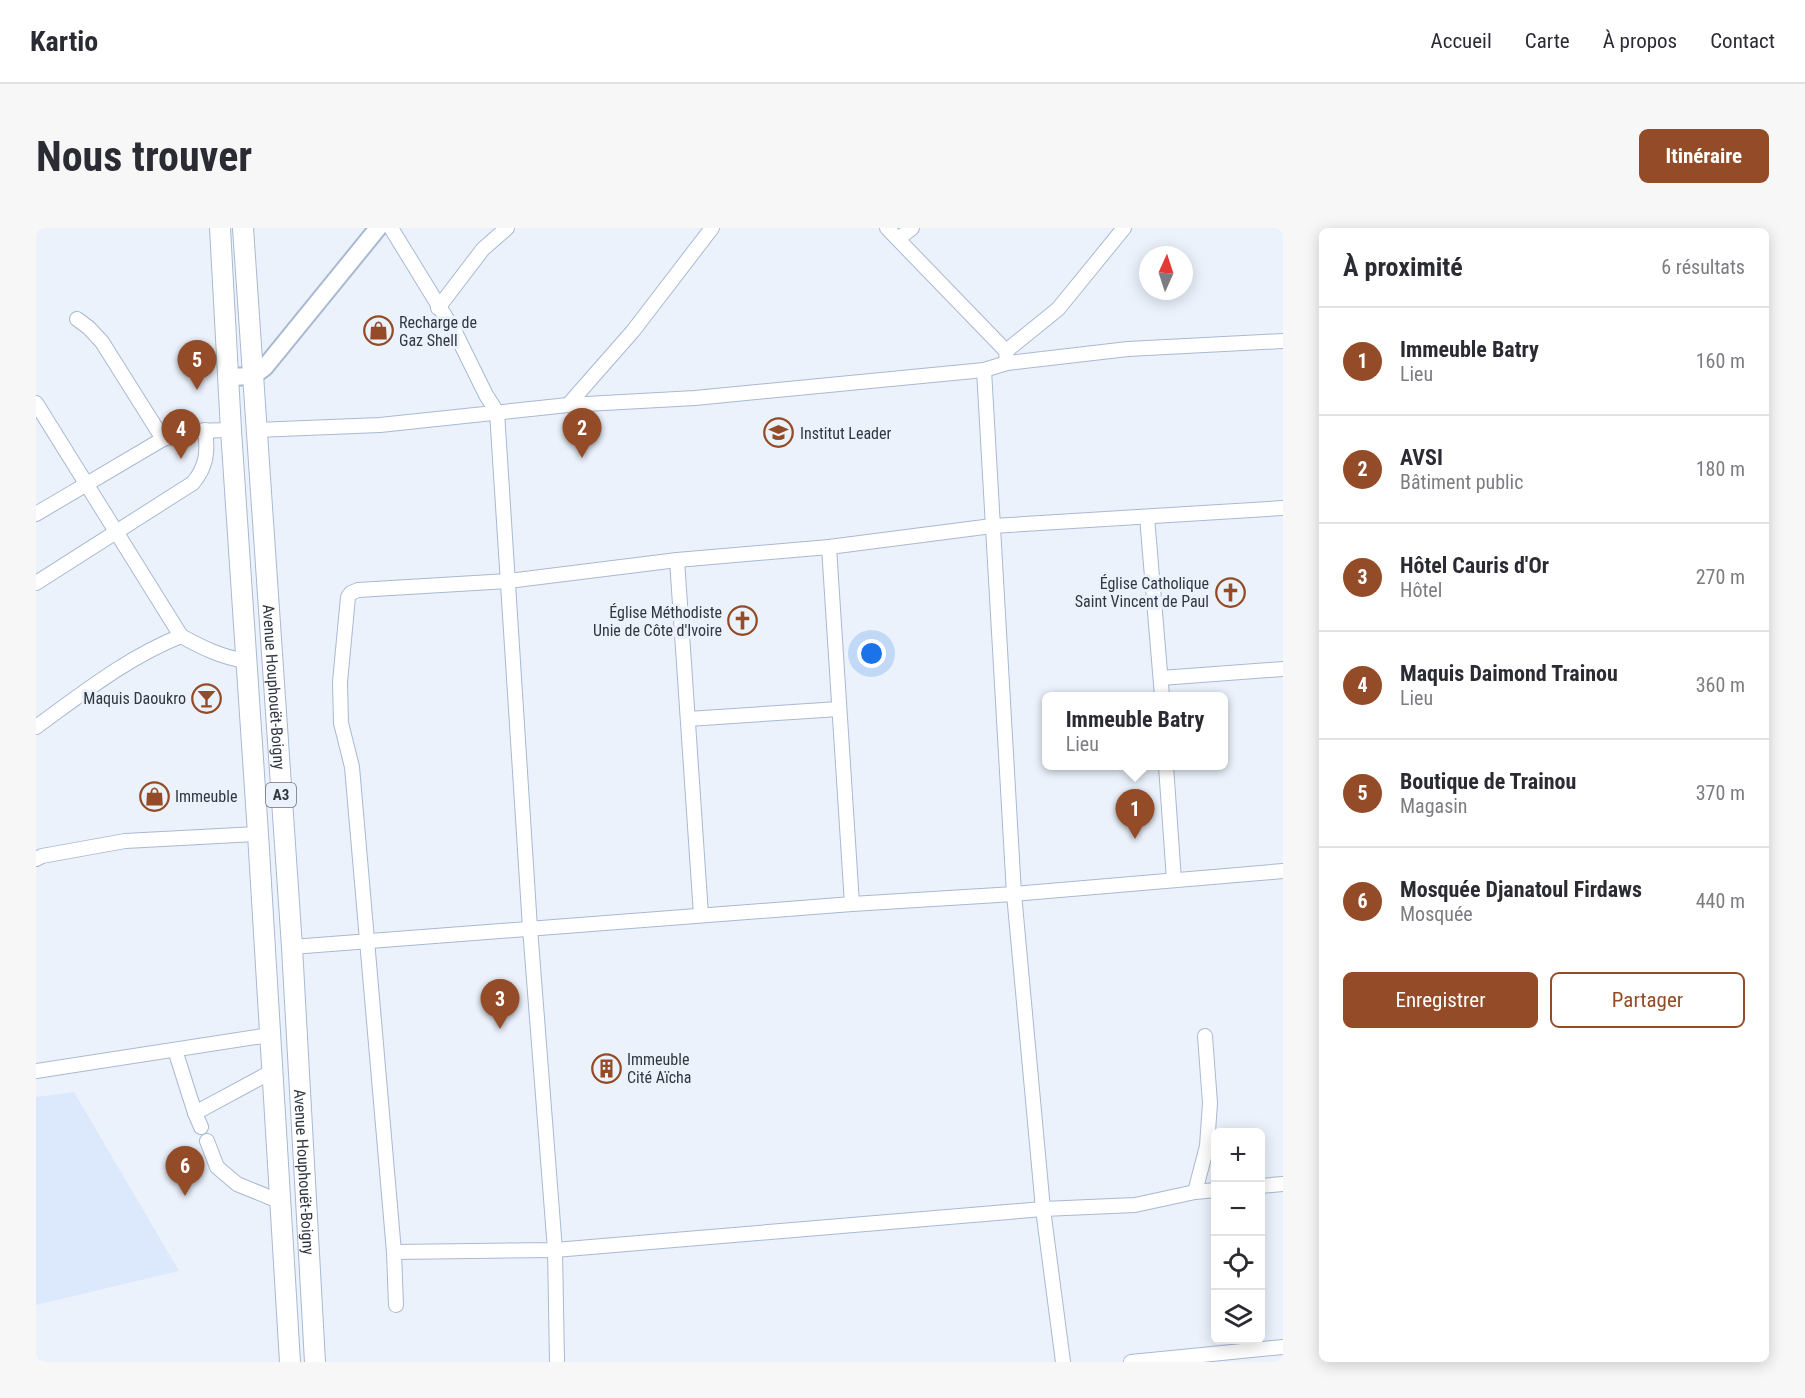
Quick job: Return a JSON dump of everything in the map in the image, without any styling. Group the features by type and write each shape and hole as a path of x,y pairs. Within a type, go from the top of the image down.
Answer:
{"highway":[{"name":"Avenue Houphouët-Boigny","path":"220,228 290,1362"},
{"name":"Avenue Houphouët-Boigny","path":"243,228 292,947 315,1362"}],"main road":[{"path":"229,377 252,376 265,367 378,228"}],"street":[{"path":"391,228 456,334 486,395 497,412 530,928 555,1250 557,1362"},
{"path":"438,308 483,249 507,228"},
{"path":"568,405 633,331 712,228"},
{"path":"887,228 1006,357"},
{"path":"898,239 912,228"},
{"path":"256,430 381,425 568,405 695,398 984,370 1006,357 1058,309 1124,228"},
{"path":"77,319 102,342 163,439"},
{"path":"1006,357 1283,341"},
{"path":"984,370 1014,894 1043,1209 1063,1362"},
{"path":"36,403 182,636 214,654 246,661"},
{"path":"36,583 193,483 201,473 207,458 205,430"},
{"path":"36,514 163,439 178,433 231,430"},
{"path":"396,1305 394,1252 352,766 341,723 340,682 348,597 351,593 358,590 508,581 677,560 829,548 992,526 1283,508"},
{"path":"1147,517 1162,692"},
{"path":"829,548 852,904"},
{"path":"677,560 701,915"},
{"path":"36,727 102,679 166,642 182,636"},
{"path":"1161,678 1283,669"},
{"path":"688,719 839,709"},
{"path":"1166,770 1174,880"},
{"path":"38,854 125,841 258,834"},
{"path":"292,947 701,915 1014,894 1283,871"},
{"path":"36,1071 269,1035"},
{"path":"1195,1192 1207,1146 1210,1103 1205,1036"},
{"path":"175,1050 201,1127"},
{"path":"195,1113 272,1072"},
{"path":"207,1141 217,1167 237,1184 281,1202"},
{"path":"1265,1186 1283,1184"},
{"path":"394,1252 555,1250 1043,1209 1135,1205 1211,1190"},
{"path":"1131,1362 1283,1347"}],"shaded area":[{"path":"74,1092 179,1271 36,1305 36,1097"}],"place":[{"name":"Recharge de Gaz Shell","path":"378,331"},
{"name":"Boutique de Trainou","path":"197,390"},
{"name":"Institut Leader","path":"779,433"},
{"name":"AVSI","path":"582,458"},
{"name":"Maquis Daimond Trainou","path":"181,459"},
{"name":"Église Catholique Saint Vincent de Paul","path":"1230,592"},
{"name":"Église Méthodiste Unie de Côte d'Ivoire","path":"743,621"},
{"name":"Maquis Daoukro","path":"207,698"},
{"name":"Immeuble","path":"154,796"},
{"name":"Immeuble Batry","path":"1135,839"},
{"name":"Hôtel Cauris d'Or","path":"500,1029"},
{"name":"Immeuble Cité Aïcha","path":"606,1068"},
{"name":"Mosquée Djanatoul Firdaws","path":"185,1196"}]}
